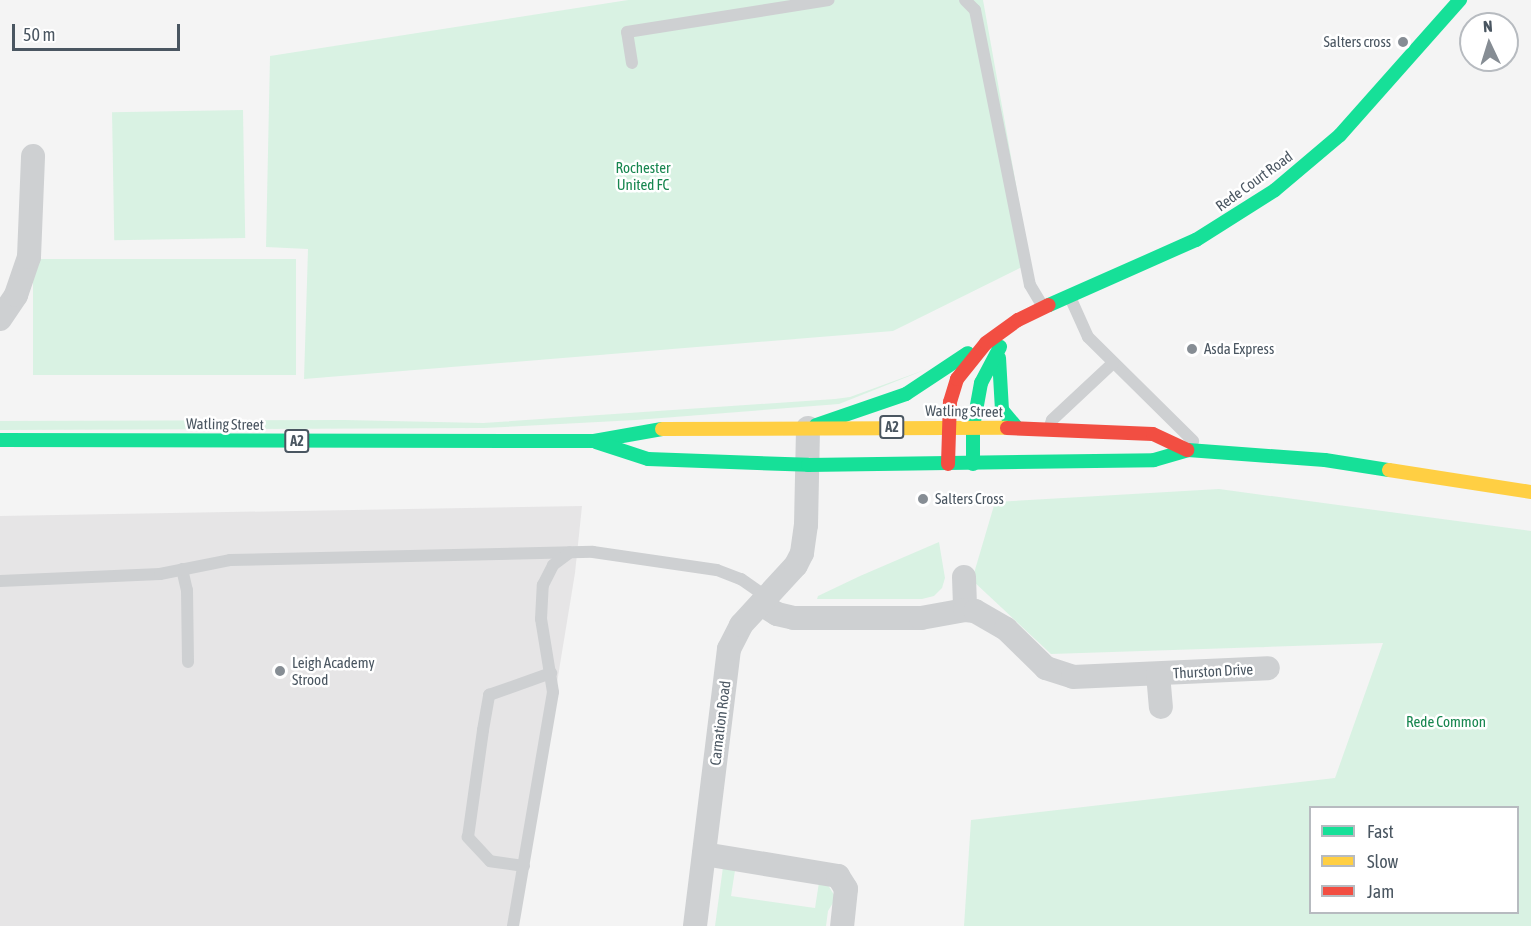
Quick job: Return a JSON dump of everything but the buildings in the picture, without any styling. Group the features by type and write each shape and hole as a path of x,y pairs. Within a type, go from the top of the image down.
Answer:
{"main road":[{"name":"Rede Court Road","path":"948,464 950,402 957,379 969,362 998,340 1018,320 1196,240 1236,218 1275,190 1340,135 1460,0"},
{"name":"Rede Court Road","path":"973,464 973,426 981,383 998,340"},
{"path":"808,428 906,394 998,340"},
{"path":"998,340 1002,410 1017,428"},
{"name":"Watling Street","path":"0,440 594,441 651,429 973,426 1153,434 1195,450"},
{"name":"Watling Street","path":"594,441 648,459 808,465 1154,460 1195,450"},
{"name":"A2","path":"1195,450 1325,460 1531,492"}],"street":[{"path":"0,319 16,295 29,257 33,156"},
{"name":"Carnation Road","path":"695,926 729,650 737,631 796,565 802,553 806,525 808,428"},
{"path":"964,577 964,610"},
{"name":"Thurston Drive","path":"764,600 777,614 794,618 890,619 964,610 975,611 996,621 1046,668 1063,675 1081,678 1268,668"},
{"name":"Thurston Drive","path":"1158,674 1161,707"},
{"path":"704,854 838,876 846,890 842,926"}],"lane":[{"path":"632,63 627,32 828,0"},
{"path":"966,0 975,10 1030,285 1043,308"},
{"path":"1069,296 1088,337 1153,404 1166,412 1195,450"},
{"path":"1050,430 1052,420 1113,363"},
{"path":"0,581 160,574 230,560 570,552 604,553 717,570 741,579 764,600"},
{"path":"513,926 553,692 541,619 543,585 554,565 570,552"},
{"path":"182,569 187,590 188,662"},
{"path":"524,866 490,861 468,837 489,695 551,673"}],"shaded area":[{"name":"Leigh Academy Strood","path":"582,506 575,573 517,926 0,926 0,516"}],"green space":[{"name":"Rochester United FC","path":"628,0 983,0 1030,263 893,331 304,379 308,249 266,247 270,56"},
{"path":"243,110 245,238 114,240 112,112"},
{"path":"33,259 296,259 296,375 33,375"},
{"path":"927,369 839,404 636,420 484,428 0,430 0,421 344,420 483,423 835,399 850,397"},
{"name":"Rede Common","path":"1219,489 1531,531 1531,926 964,926 971,820 1335,778 1383,643 1051,654 972,580 995,502"},
{"path":"939,542 945,578 942,588 934,596 922,599 817,599 818,596 860,576"},
{"path":"736,864 731,896 815,908 820,876 823,877 836,898 828,911 826,926 715,926 723,867"}],"traffic: fast":[{"path":"1049,305 1196,240 1275,190 1340,135 1460,0"},
{"path":"973,464 973,427 981,383 1000,347"},
{"path":"816,425 906,394 968,353"},
{"path":"999,358 1002,410 1017,428"},
{"path":"0,440 594,441 662,429"},
{"path":"596,442 648,459 808,465 1154,460 1188,450 1325,460 1389,470"}],"traffic: slow":[{"path":"662,429 1007,428"},
{"path":"1389,470 1531,492"}],"traffic: jam":[{"path":"948,464 950,402 957,379 986,343 1018,320 1049,305"},
{"path":"1007,428 1153,434 1188,450"}],"place":[{"name":"Salters cross","path":"1403,42"},
{"name":"Asda Express","path":"1192,349"},
{"name":"Salters Cross","path":"923,499"},
{"name":"Leigh Academy Strood","path":"280,671"}]}
